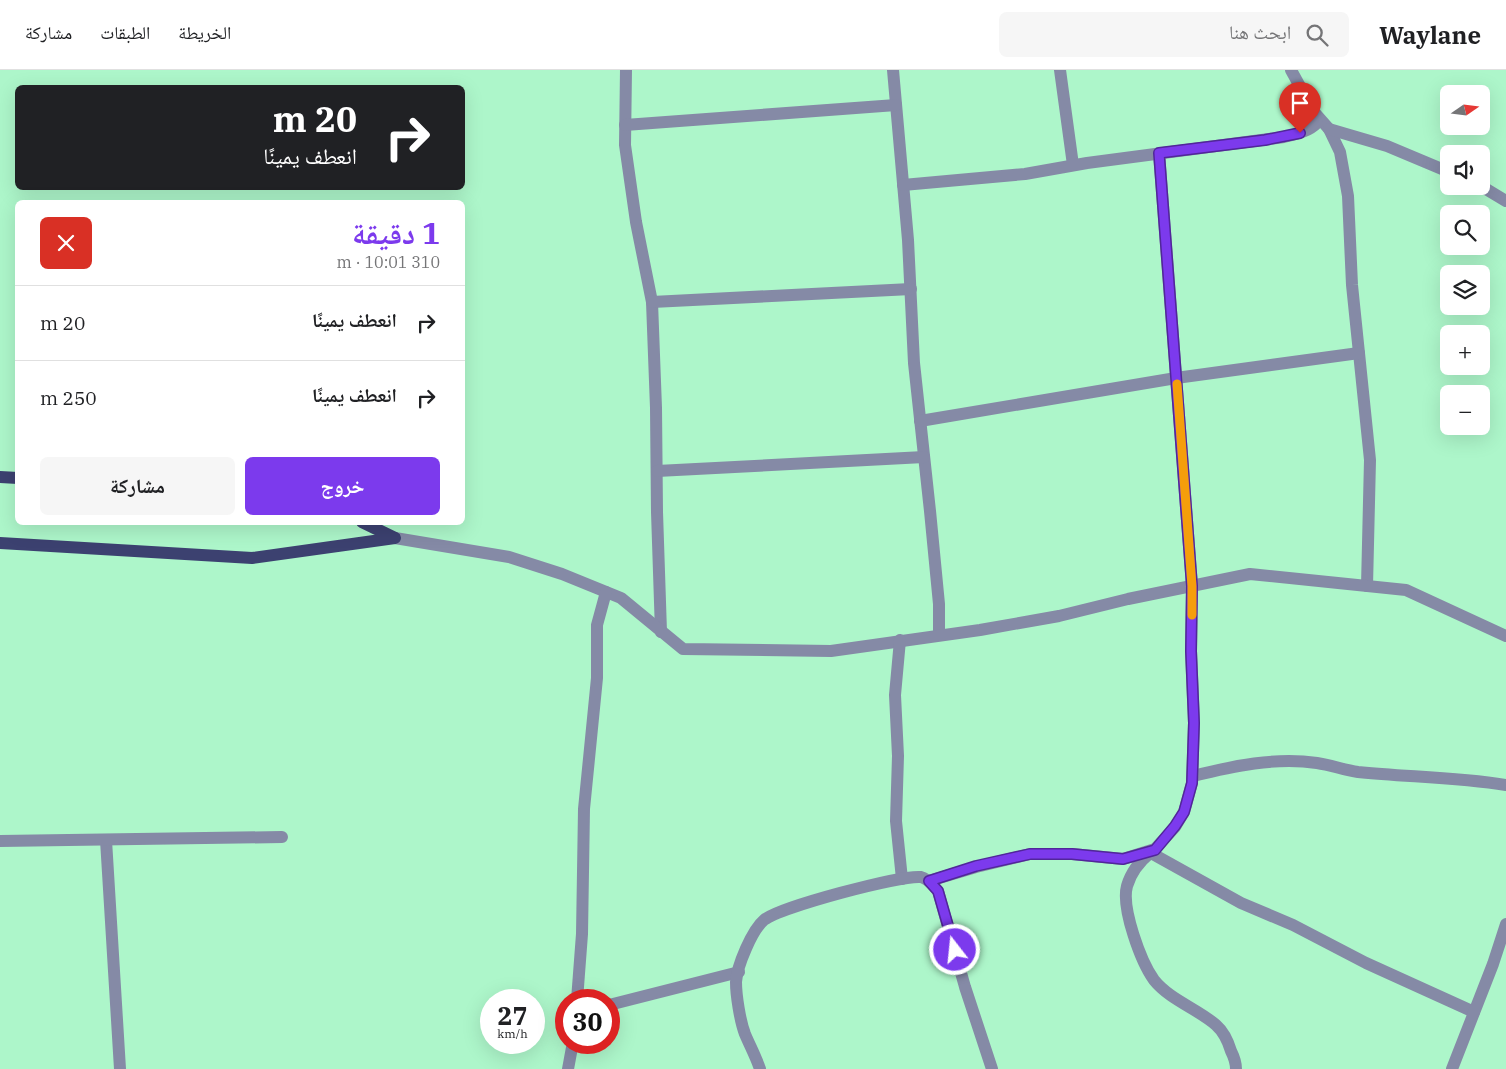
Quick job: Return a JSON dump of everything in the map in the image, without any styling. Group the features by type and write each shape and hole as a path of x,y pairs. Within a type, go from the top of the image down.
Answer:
{"main road":[{"path":"0,477 15,478"},
{"path":"368,525 396,538"},
{"path":"0,543 252,558 396,538"}],"street":[{"path":"626,70 626,154 636,222 652,302 662,632"},
{"path":"893,70 911,289 914,363 938,604 939,635"},
{"path":"1060,70 1073,165"},
{"path":"1291,70 1314,112 1329,129 1340,152 1348,196 1352,285 1370,460 1367,586"},
{"path":"625,125 896,104"},
{"path":"903,185 1025,174 1073,165 1265,140 1300,133 1312,128 1317,123 1314,112"},
{"path":"1329,129 1387,146 1440,168"},
{"path":"1159,153 1192,586 1193,776 1184,812 1175,826 1137,866 1126,888 1126,902 1140,954 1155,981 1182,1004 1216,1025 1227,1039 1236,1069"},
{"path":"1490,191 1506,201"},
{"path":"652,302 911,289"},
{"path":"920,421 1176,378 1359,353"},
{"path":"657,471 924,456"},
{"path":"396,538 509,557 562,574 621,598 682,649 832,651 980,630 1058,616 1128,599 1250,574 1406,590 1506,636"},
{"path":"577,989 582,934 584,809 597,678 597,625 606,592"},
{"path":"900,640 895,695 898,756 896,821 902,879"},
{"path":"1193,776 1244,765 1279,762 1316,763 1357,772 1425,776 1506,785"},
{"path":"0,841 282,837"},
{"path":"106,840 120,1069"},
{"path":"929,881 976,866 1030,854 1072,854 1123,859 1153,851 1241,903 1293,925 1366,963 1474,1012"},
{"path":"760,1069 744,1032 736,981 748,944 764,920 791,907 902,879 921,878 929,881 938,891 992,1069"},
{"path":"1452,1069 1506,924"},
{"path":"620,1001 739,972"},
{"path":"568,1069 571,1054"}],"slow traffic":[{"path":"1177,384 1192,586 1192,615"}],"route":[{"path":"955,950 938,891 929,881 976,866 1030,854 1072,854 1123,859 1155,850 1184,812 1193,776 1192,586 1159,153 1265,140 1300,133"}]}
